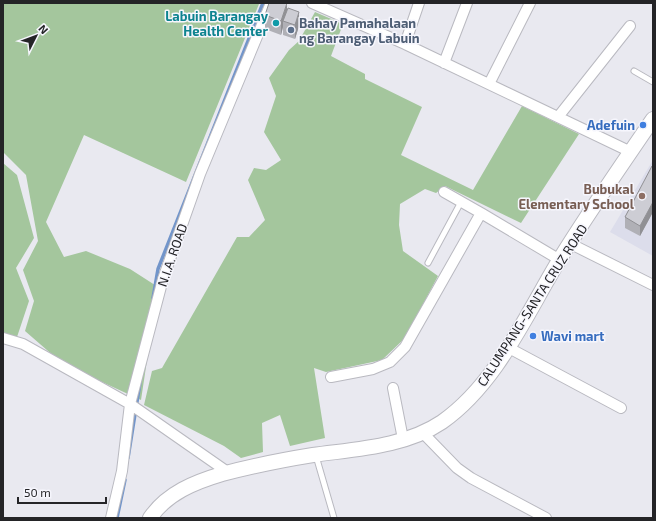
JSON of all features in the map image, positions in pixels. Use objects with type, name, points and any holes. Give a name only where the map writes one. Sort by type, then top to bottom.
[{"type":"main road","name":"CALUMPANG-SANTA CRUZ ROAD","points":[[150,518],[174,494],[204,480],[229,472],[283,460],[376,446],[403,439],[440,423],[458,410],[474,394],[507,347],[560,260],[653,119]]},
{"type":"street","name":"N.I.A. ROAD","points":[[111,518],[122,471],[130,404],[163,279],[200,174],[271,3]]},
{"type":"street","points":[[312,3],[405,44],[631,152]]},
{"type":"street","points":[[405,44],[419,3]]},
{"type":"street","points":[[444,63],[467,3]]},
{"type":"street","points":[[488,84],[530,3]]},
{"type":"street","points":[[558,117],[630,26]]},
{"type":"street","points":[[444,192],[560,260]]},
{"type":"street","points":[[332,377],[373,369],[390,362],[405,347],[481,213]]},
{"type":"street","points":[[571,244],[653,286]]},
{"type":"street","points":[[3,338],[22,344],[130,404],[229,472]]},
{"type":"street","points":[[507,347],[621,408]]},
{"type":"street","points":[[393,388],[403,439]]},
{"type":"street","points":[[422,432],[457,468],[471,478],[546,518]]},
{"type":"lane","points":[[634,71],[653,82]]},
{"type":"lane","points":[[428,263],[461,202]]},
{"type":"lane","points":[[315,455],[334,518]]},
{"type":"shaded area","name":"Bubukal Elementary School","points":[[653,160],[653,256],[610,232]]},
{"type":"green space","points":[[3,3],[259,4],[186,182],[84,135],[46,222],[64,257],[86,251],[130,269],[158,287],[141,400],[63,364],[25,331],[34,301],[23,270],[38,241],[26,175],[3,152]]},
{"type":"green space","points":[[315,12],[343,24],[331,56],[365,74],[365,79],[422,107],[401,155],[473,190],[522,106],[579,134],[521,223],[445,186],[436,193],[425,189],[400,204],[399,225],[403,251],[438,276],[405,338],[382,360],[326,372],[314,368],[325,438],[290,446],[280,415],[262,423],[263,452],[241,458],[224,446],[144,405],[152,371],[162,368],[237,237],[249,237],[265,220],[248,180],[254,168],[266,170],[281,160],[264,132],[276,96],[269,78],[289,50],[299,41]]},
{"type":"green space","points":[[3,163],[17,175],[34,238],[16,268],[29,301],[16,340],[3,336]]},
{"type":"building","points":[[269,3],[287,3],[281,21],[265,15]]},
{"type":"building","points":[[288,8],[299,12],[295,25],[283,21]]},
{"type":"building","points":[[652,166],[653,202],[640,226],[625,217]]},
{"type":"waterway","points":[[153,298],[158,269],[263,3]]},
{"type":"waterway","points":[[128,458],[140,383]]},
{"type":"waterway","points":[[117,518],[125,480]]},
{"type":"place","name":"Labuin Barangay Health Center","points":[[276,23]]},
{"type":"place","name":"Bahay Pamahalaan ng Barangay Labuin","points":[[291,30]]},
{"type":"place","name":"Adefuin","points":[[643,125]]},
{"type":"place","name":"Bubukal Elementary School","points":[[642,196]]},
{"type":"place","name":"Wavi mart","points":[[533,336]]}]
